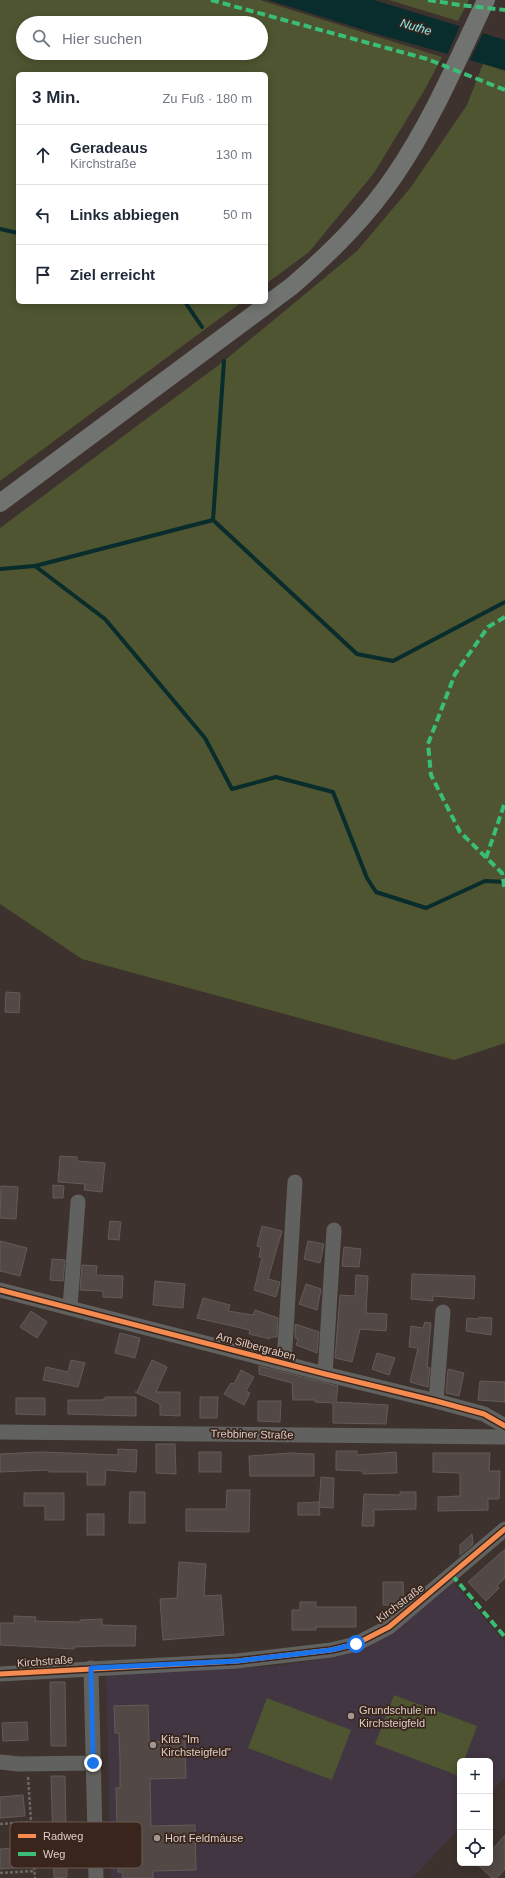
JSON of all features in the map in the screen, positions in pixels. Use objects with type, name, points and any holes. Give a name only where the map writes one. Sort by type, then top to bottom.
[{"type":"main road","points":[[268,304],[292,286],[330,253],[359,222],[395,175],[416,141],[440,95],[486,0]]},
{"type":"main road","points":[[0,503],[268,304]]},
{"type":"street","points":[[284,1363],[295,1182]]},
{"type":"street","points":[[70,1307],[78,1202]]},
{"type":"street","points":[[325,1374],[334,1230]]},
{"type":"street","name":"Am Silbergraben","points":[[0,1290],[325,1374],[436,1401],[484,1414],[505,1426]]},
{"type":"street","points":[[436,1401],[443,1312]]},
{"type":"street","name":"Trebbiner Straße","points":[[0,1432],[505,1436]]},
{"type":"street","name":"Kirchstraße","points":[[0,1674],[237,1661],[331,1650],[356,1644],[389,1627],[505,1529]]},
{"type":"street","points":[[91,1668],[94,1822]]},
{"type":"street","points":[[0,1762],[19,1764],[93,1763]]},
{"type":"street","points":[[96,1868],[96,1878]]},
{"type":"path","points":[[28,1776],[31,1822]]},
{"type":"path","points":[[0,1824],[10,1823]]},
{"type":"path","points":[[34,1868],[35,1878]]},
{"type":"path","points":[[0,1873],[34,1871]]},
{"type":"shaded area","name":"Grundschule im Kirchsteigfeld","points":[[454,1583],[505,1642],[505,1777],[493,1791],[493,1758],[457,1758],[457,1830],[413,1878],[111,1878],[111,1868],[142,1868],[142,1822],[110,1822],[106,1675],[275,1666],[327,1658],[361,1648],[390,1634]]},
{"type":"green space","points":[[0,0],[260,0],[442,57],[424,91],[374,173],[309,252],[268,283],[268,72],[16,72],[16,304],[239,304],[0,481]]},
{"type":"green space","points":[[389,0],[469,0],[458,21]]},
{"type":"green space","points":[[483,64],[505,71],[505,1043],[454,1060],[82,959],[0,904],[0,528],[224,361],[357,251],[411,187],[467,105]]},
{"type":"green space","points":[[394,1695],[477,1726],[465,1758],[457,1758],[457,1775],[375,1744]]},
{"type":"green space","points":[[267,1698],[351,1730],[332,1780],[248,1748]]},
{"type":"water","name":"Nuthe","points":[[268,0],[374,0],[505,40],[505,70],[380,35]]},
{"type":"pier","points":[[461,24],[484,31],[469,62],[447,55]]},
{"type":"building","points":[[6,992],[20,993],[19,1013],[5,1012]]},
{"type":"building","points":[[60,1156],[77,1157],[77,1161],[105,1163],[102,1192],[84,1190],[85,1184],[58,1182]]},
{"type":"building","points":[[53,1185],[64,1186],[63,1198],[53,1198]]},
{"type":"building","points":[[1,1186],[18,1187],[16,1219],[0,1218]]},
{"type":"building","points":[[110,1221],[121,1222],[119,1240],[108,1239]]},
{"type":"building","points":[[262,1226],[282,1231],[268,1279],[280,1282],[276,1297],[254,1290],[262,1258],[259,1257],[261,1247],[257,1246]]},
{"type":"building","points":[[0,1241],[27,1248],[20,1276],[0,1271]]},
{"type":"building","points":[[308,1241],[324,1244],[320,1263],[304,1259]]},
{"type":"building","points":[[344,1247],[361,1249],[359,1267],[342,1266]]},
{"type":"building","points":[[52,1259],[65,1260],[63,1281],[50,1280]]},
{"type":"building","points":[[82,1265],[97,1266],[96,1275],[123,1276],[122,1298],[103,1297],[103,1291],[80,1290]]},
{"type":"building","points":[[412,1274],[475,1276],[474,1299],[433,1296],[433,1301],[411,1299]]},
{"type":"building","points":[[356,1275],[368,1276],[366,1313],[387,1314],[386,1331],[360,1329],[352,1362],[335,1358],[340,1295],[355,1296]]},
{"type":"building","points":[[155,1281],[185,1284],[183,1308],[153,1305]]},
{"type":"building","points":[[306,1284],[321,1289],[317,1310],[299,1304]]},
{"type":"building","points":[[203,1298],[230,1305],[228,1311],[253,1315],[255,1310],[278,1318],[277,1337],[270,1337],[270,1339],[249,1334],[250,1330],[197,1318]]},
{"type":"building","points":[[31,1311],[47,1322],[37,1338],[20,1327]]},
{"type":"building","points":[[479,1317],[492,1318],[491,1335],[466,1331],[467,1318],[478,1319]]},
{"type":"building","points":[[425,1322],[431,1323],[427,1367],[430,1368],[428,1387],[410,1382],[418,1348],[409,1347],[411,1326],[423,1328]]},
{"type":"building","points":[[295,1324],[319,1332],[317,1353],[296,1345],[298,1339],[295,1338]]},
{"type":"building","points":[[120,1333],[140,1338],[135,1358],[115,1353]]},
{"type":"building","points":[[377,1353],[395,1358],[389,1375],[372,1369]]},
{"type":"building","points":[[71,1360],[85,1363],[78,1387],[43,1380],[46,1367],[68,1372]]},
{"type":"building","points":[[152,1360],[167,1367],[156,1392],[180,1392],[180,1416],[160,1415],[160,1404],[135,1392],[137,1392]]},
{"type":"building","points":[[259,1366],[338,1386],[336,1402],[388,1405],[386,1424],[333,1423],[333,1403],[315,1402],[315,1400],[293,1400],[292,1383],[259,1374]]},
{"type":"building","points":[[448,1369],[464,1373],[459,1396],[446,1393]]},
{"type":"building","points":[[241,1370],[254,1377],[246,1391],[250,1393],[244,1405],[224,1394],[231,1383],[234,1384]]},
{"type":"building","points":[[480,1381],[505,1382],[505,1402],[478,1400]]},
{"type":"building","points":[[105,1397],[136,1397],[136,1416],[68,1414],[68,1400],[102,1400],[105,1399]]},
{"type":"building","points":[[200,1397],[218,1397],[217,1418],[200,1418]]},
{"type":"building","points":[[16,1398],[45,1398],[45,1415],[16,1414]]},
{"type":"building","points":[[258,1401],[281,1401],[280,1422],[258,1421]]},
{"type":"building","points":[[156,1444],[175,1444],[176,1474],[156,1473]]},
{"type":"building","points":[[118,1449],[137,1450],[136,1472],[106,1470],[105,1485],[87,1485],[87,1472],[49,1472],[49,1470],[0,1472],[0,1454],[42,1452],[118,1455]]},
{"type":"building","points":[[336,1451],[357,1451],[357,1455],[396,1452],[397,1473],[363,1474],[363,1471],[336,1470]]},
{"type":"building","points":[[199,1452],[221,1452],[221,1472],[199,1472]]},
{"type":"building","points":[[291,1453],[314,1454],[314,1476],[250,1476],[249,1456]]},
{"type":"building","points":[[433,1453],[490,1453],[489,1471],[500,1471],[499,1499],[488,1499],[488,1510],[438,1511],[438,1497],[460,1496],[460,1473],[433,1472]]},
{"type":"building","points":[[321,1477],[334,1478],[333,1508],[319,1507],[320,1515],[298,1515],[298,1503],[319,1502],[319,1505]]},
{"type":"building","points":[[227,1490],[250,1490],[249,1532],[186,1531],[186,1509],[226,1509]]},
{"type":"building","points":[[130,1492],[145,1492],[145,1523],[129,1523]]},
{"type":"building","points":[[400,1492],[416,1492],[416,1509],[374,1510],[374,1526],[362,1526],[364,1494],[400,1495]]},
{"type":"building","points":[[24,1493],[64,1493],[64,1520],[45,1520],[45,1506],[24,1506]]},
{"type":"building","points":[[87,1514],[104,1514],[104,1535],[87,1535]]},
{"type":"building","points":[[472,1534],[473,1544],[460,1555],[460,1545]]},
{"type":"building","points":[[505,1549],[505,1578],[497,1586],[499,1588],[486,1601],[468,1582]]},
{"type":"building","points":[[179,1562],[206,1564],[204,1596],[221,1595],[224,1635],[163,1640],[160,1599],[177,1598]]},
{"type":"building","points":[[383,1582],[403,1582],[404,1603],[401,1605],[383,1605]]},
{"type":"building","points":[[300,1602],[316,1602],[316,1607],[356,1607],[356,1627],[316,1627],[316,1630],[292,1630],[292,1610],[300,1610]]},
{"type":"building","points":[[14,1616],[36,1617],[35,1621],[80,1622],[80,1620],[102,1619],[102,1625],[136,1626],[135,1646],[74,1647],[74,1649],[0,1645],[0,1623],[14,1623]]},
{"type":"building","points":[[50,1682],[65,1682],[66,1746],[51,1746]]},
{"type":"building","name":"Kita \"Im Kirchsteigfeld\"","points":[[148,1705],[149,1742],[185,1741],[186,1778],[150,1779],[151,1826],[195,1825],[196,1870],[153,1871],[153,1878],[123,1878],[122,1872],[118,1872],[118,1868],[142,1868],[142,1822],[117,1822],[116,1788],[120,1788],[120,1761],[119,1733],[115,1733],[114,1706]]},
{"type":"building","points":[[27,1722],[28,1740],[3,1741],[2,1723]]},
{"type":"building","points":[[51,1776],[65,1776],[66,1822],[52,1822]]},
{"type":"building","points":[[23,1795],[25,1816],[0,1818],[0,1797]]},
{"type":"building","points":[[505,1835],[505,1869],[497,1878],[492,1878],[479,1866],[493,1866],[493,1849]]},
{"type":"building","points":[[10,1848],[10,1868],[14,1868],[0,1869],[0,1849]]},
{"type":"building","points":[[54,1868],[67,1868],[67,1877],[54,1878]]},
{"type":"waterway","points":[[0,229],[16,233]]},
{"type":"waterway","points":[[186,304],[202,327]]},
{"type":"waterway","points":[[213,520],[224,361]]},
{"type":"waterway","points":[[35,566],[213,520],[357,654],[393,661],[505,602]]},
{"type":"waterway","points":[[0,569],[35,566],[105,619],[205,738],[232,789],[276,777],[333,792],[367,878],[376,892],[426,908],[485,881],[505,882]]},
{"type":"marked path","points":[[211,0],[427,59],[505,90]]},
{"type":"marked path","points":[[428,0],[505,10]]},
{"type":"marked path","points":[[505,617],[488,627],[455,674],[428,744],[431,775],[460,832],[502,873],[505,891]]},
{"type":"marked path","points":[[486,858],[505,802]]},
{"type":"marked path","points":[[452,1575],[505,1637]]},
{"type":"cycle path","points":[[0,1290],[325,1374],[436,1401],[484,1414],[505,1426]]},
{"type":"cycle path","points":[[0,1674],[237,1661],[331,1650],[356,1644],[389,1627],[505,1529]]},
{"type":"place","name":"Grundschule im Kirchsteigfeld","points":[[351,1716]]},
{"type":"place","name":"Kita \"Im Kirchsteigfeld\"","points":[[153,1745]]},
{"type":"place","name":"Hort Feldmäuse","points":[[157,1838]]},
{"type":"route","points":[[93,1763],[91,1668],[237,1661],[331,1650],[356,1644]]}]
